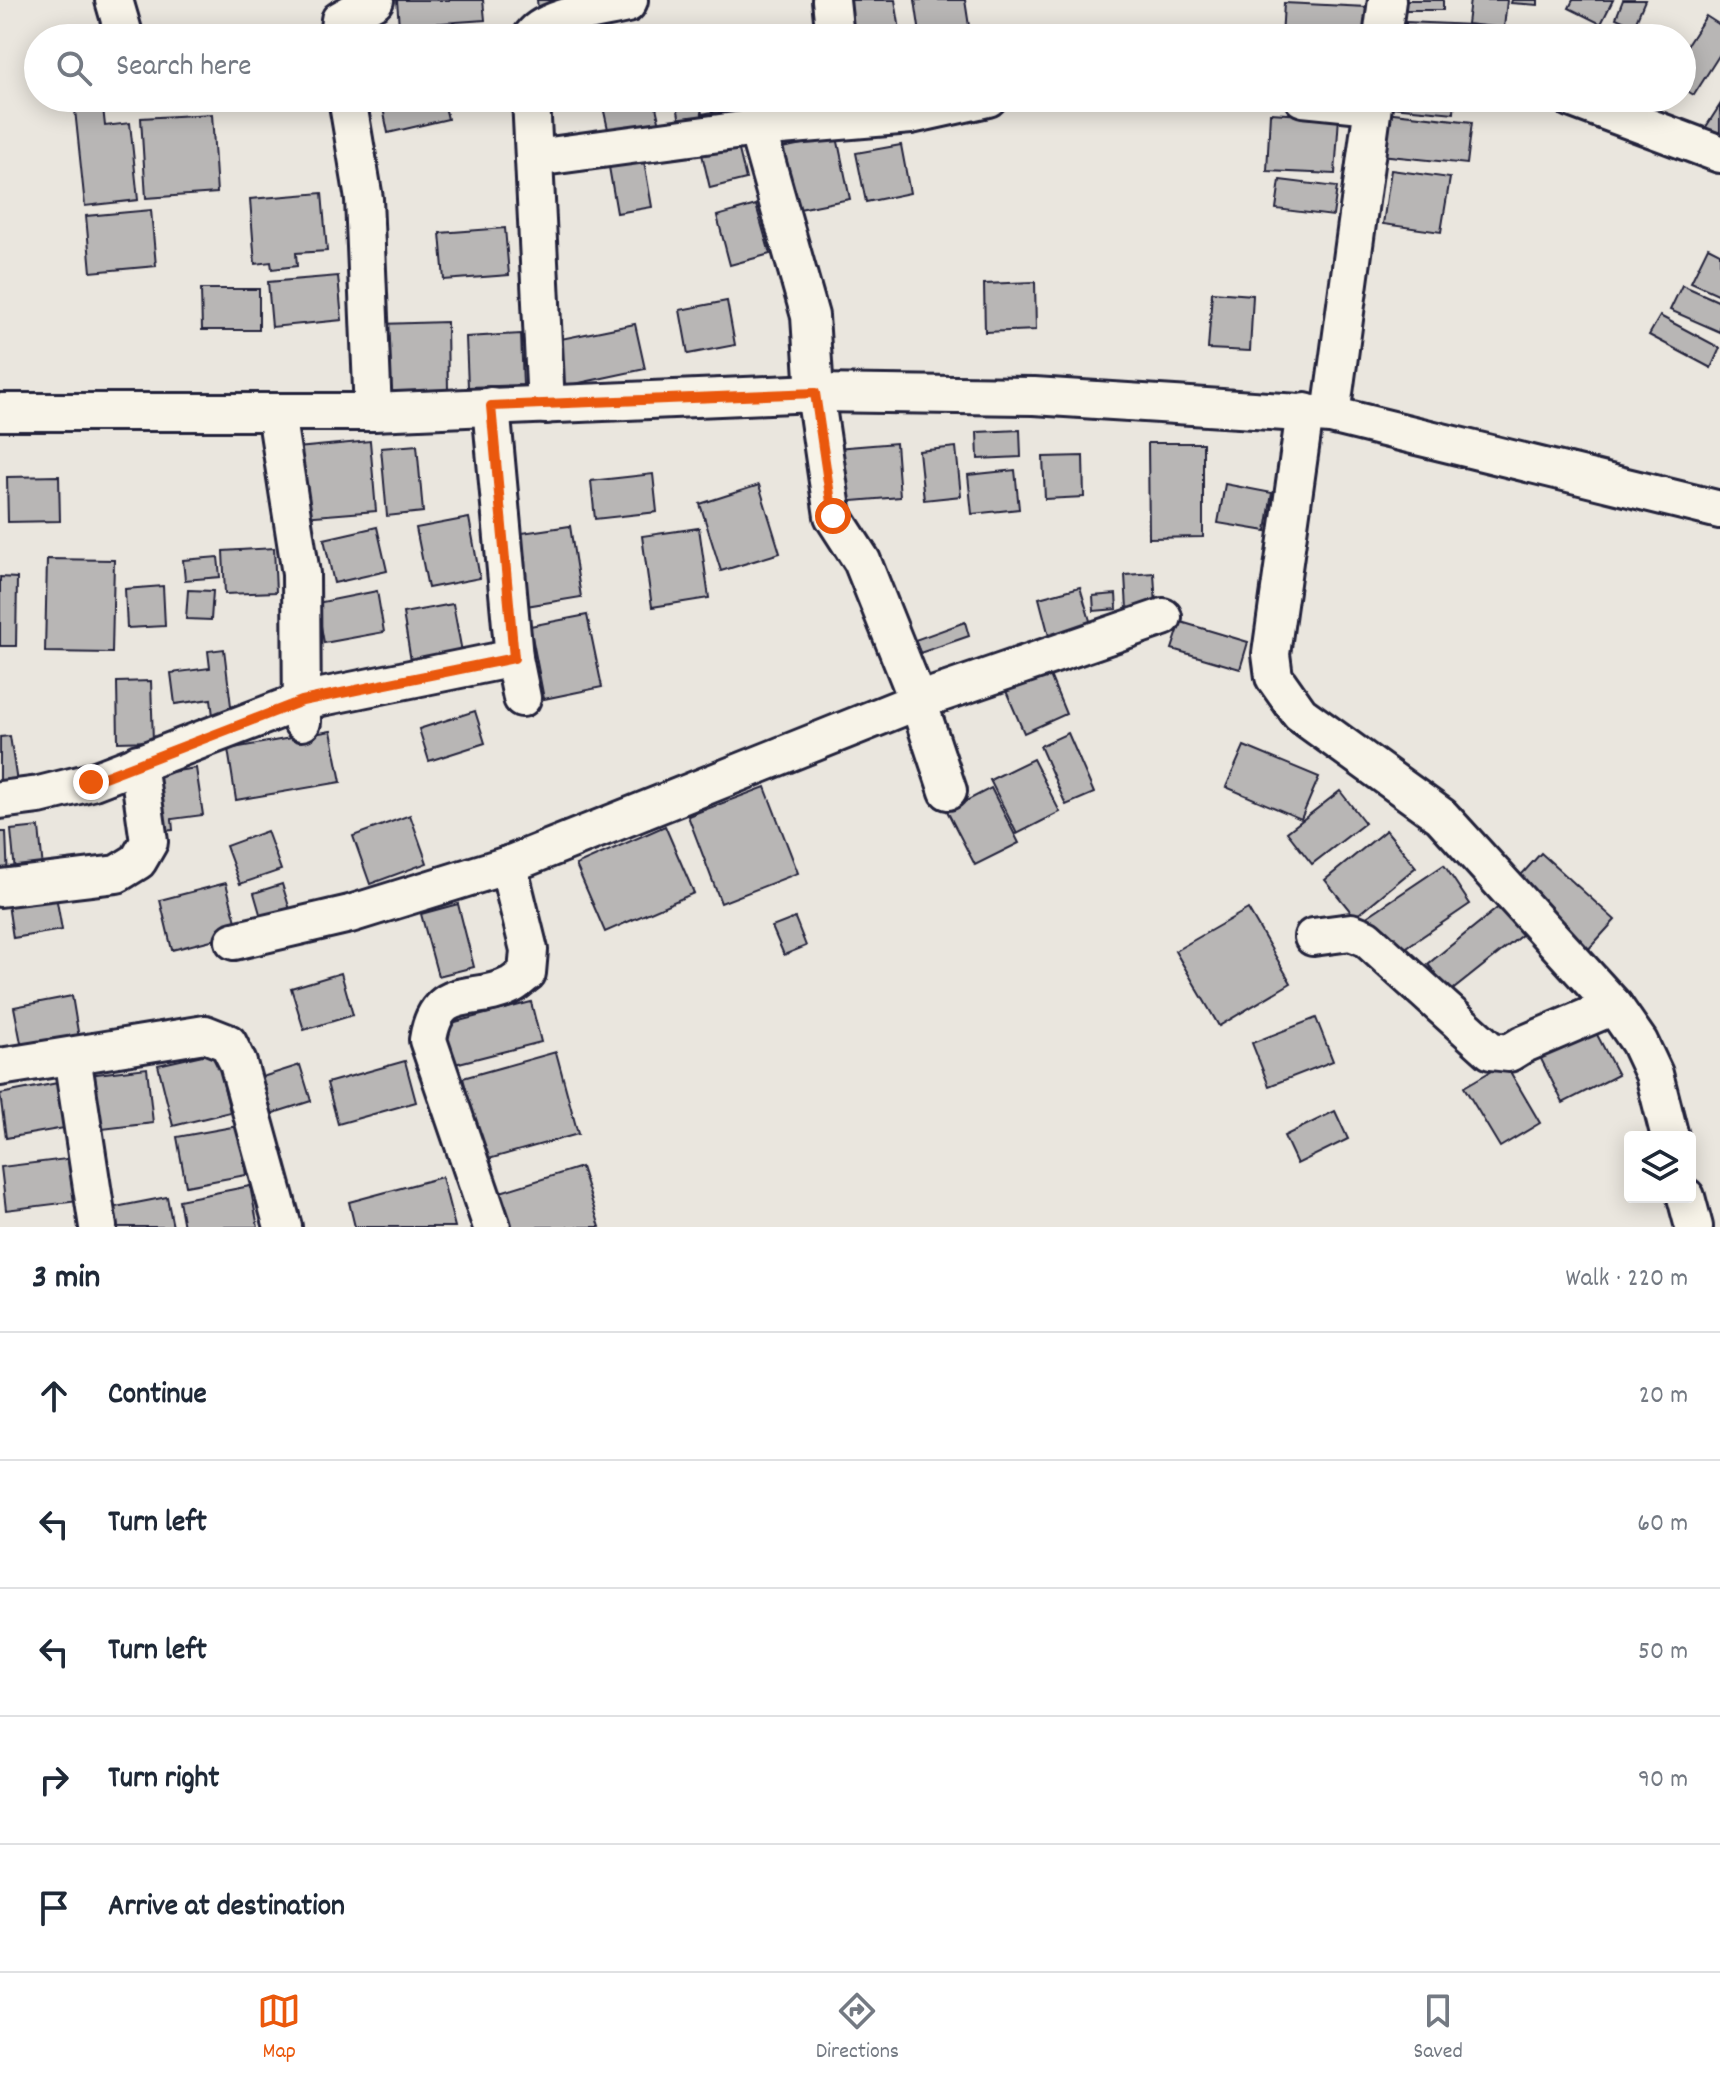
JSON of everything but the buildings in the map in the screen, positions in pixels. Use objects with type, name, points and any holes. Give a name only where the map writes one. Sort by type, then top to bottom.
[{"type":"street","points":[[114,0],[121,24]]},
{"type":"street","points":[[340,24],[340,20],[375,0]]},
{"type":"street","points":[[545,24],[627,4],[629,0]]},
{"type":"street","points":[[831,0],[834,24]]},
{"type":"street","points":[[1384,24],[1387,0]]},
{"type":"street","points":[[349,112],[364,199],[373,412]]},
{"type":"street","points":[[532,112],[546,405]]},
{"type":"street","points":[[535,158],[757,128],[829,112]]},
{"type":"street","points":[[877,112],[911,115],[925,112]]},
{"type":"street","points":[[1371,112],[1318,414],[1271,654],[1274,677],[1300,714],[1441,816],[1614,1006],[1639,1042],[1654,1074],[1668,1131]]},
{"type":"street","points":[[1608,112],[1720,154]]},
{"type":"street","points":[[757,128],[810,316],[815,393],[833,516],[862,561],[918,701],[948,791]]},
{"type":"street","points":[[0,412],[373,412],[815,393],[1034,396],[1318,414],[1720,510]]},
{"type":"street","points":[[491,406],[514,658],[522,698]]},
{"type":"street","points":[[276,413],[301,574],[302,712]]},
{"type":"street","points":[[234,941],[350,914],[508,865],[918,701],[1163,617]]},
{"type":"street","points":[[0,800],[39,795],[91,782],[138,763],[302,712],[514,658]]},
{"type":"street","points":[[0,888],[117,874],[138,861],[149,842],[138,763]]},
{"type":"street","points":[[492,1227],[428,1040],[431,1018],[449,1000],[510,986],[527,973],[529,950],[508,865]]},
{"type":"street","points":[[1313,937],[1351,932],[1366,938],[1491,1051],[1509,1053],[1614,1006]]},
{"type":"street","points":[[0,1067],[205,1034],[228,1043],[238,1063],[283,1227]]},
{"type":"street","points":[[72,1056],[98,1227]]},
{"type":"street","points":[[1688,1203],[1694,1227]]},
{"type":"route","points":[[91,782],[302,701],[514,658],[491,406],[815,393],[833,516]]}]
